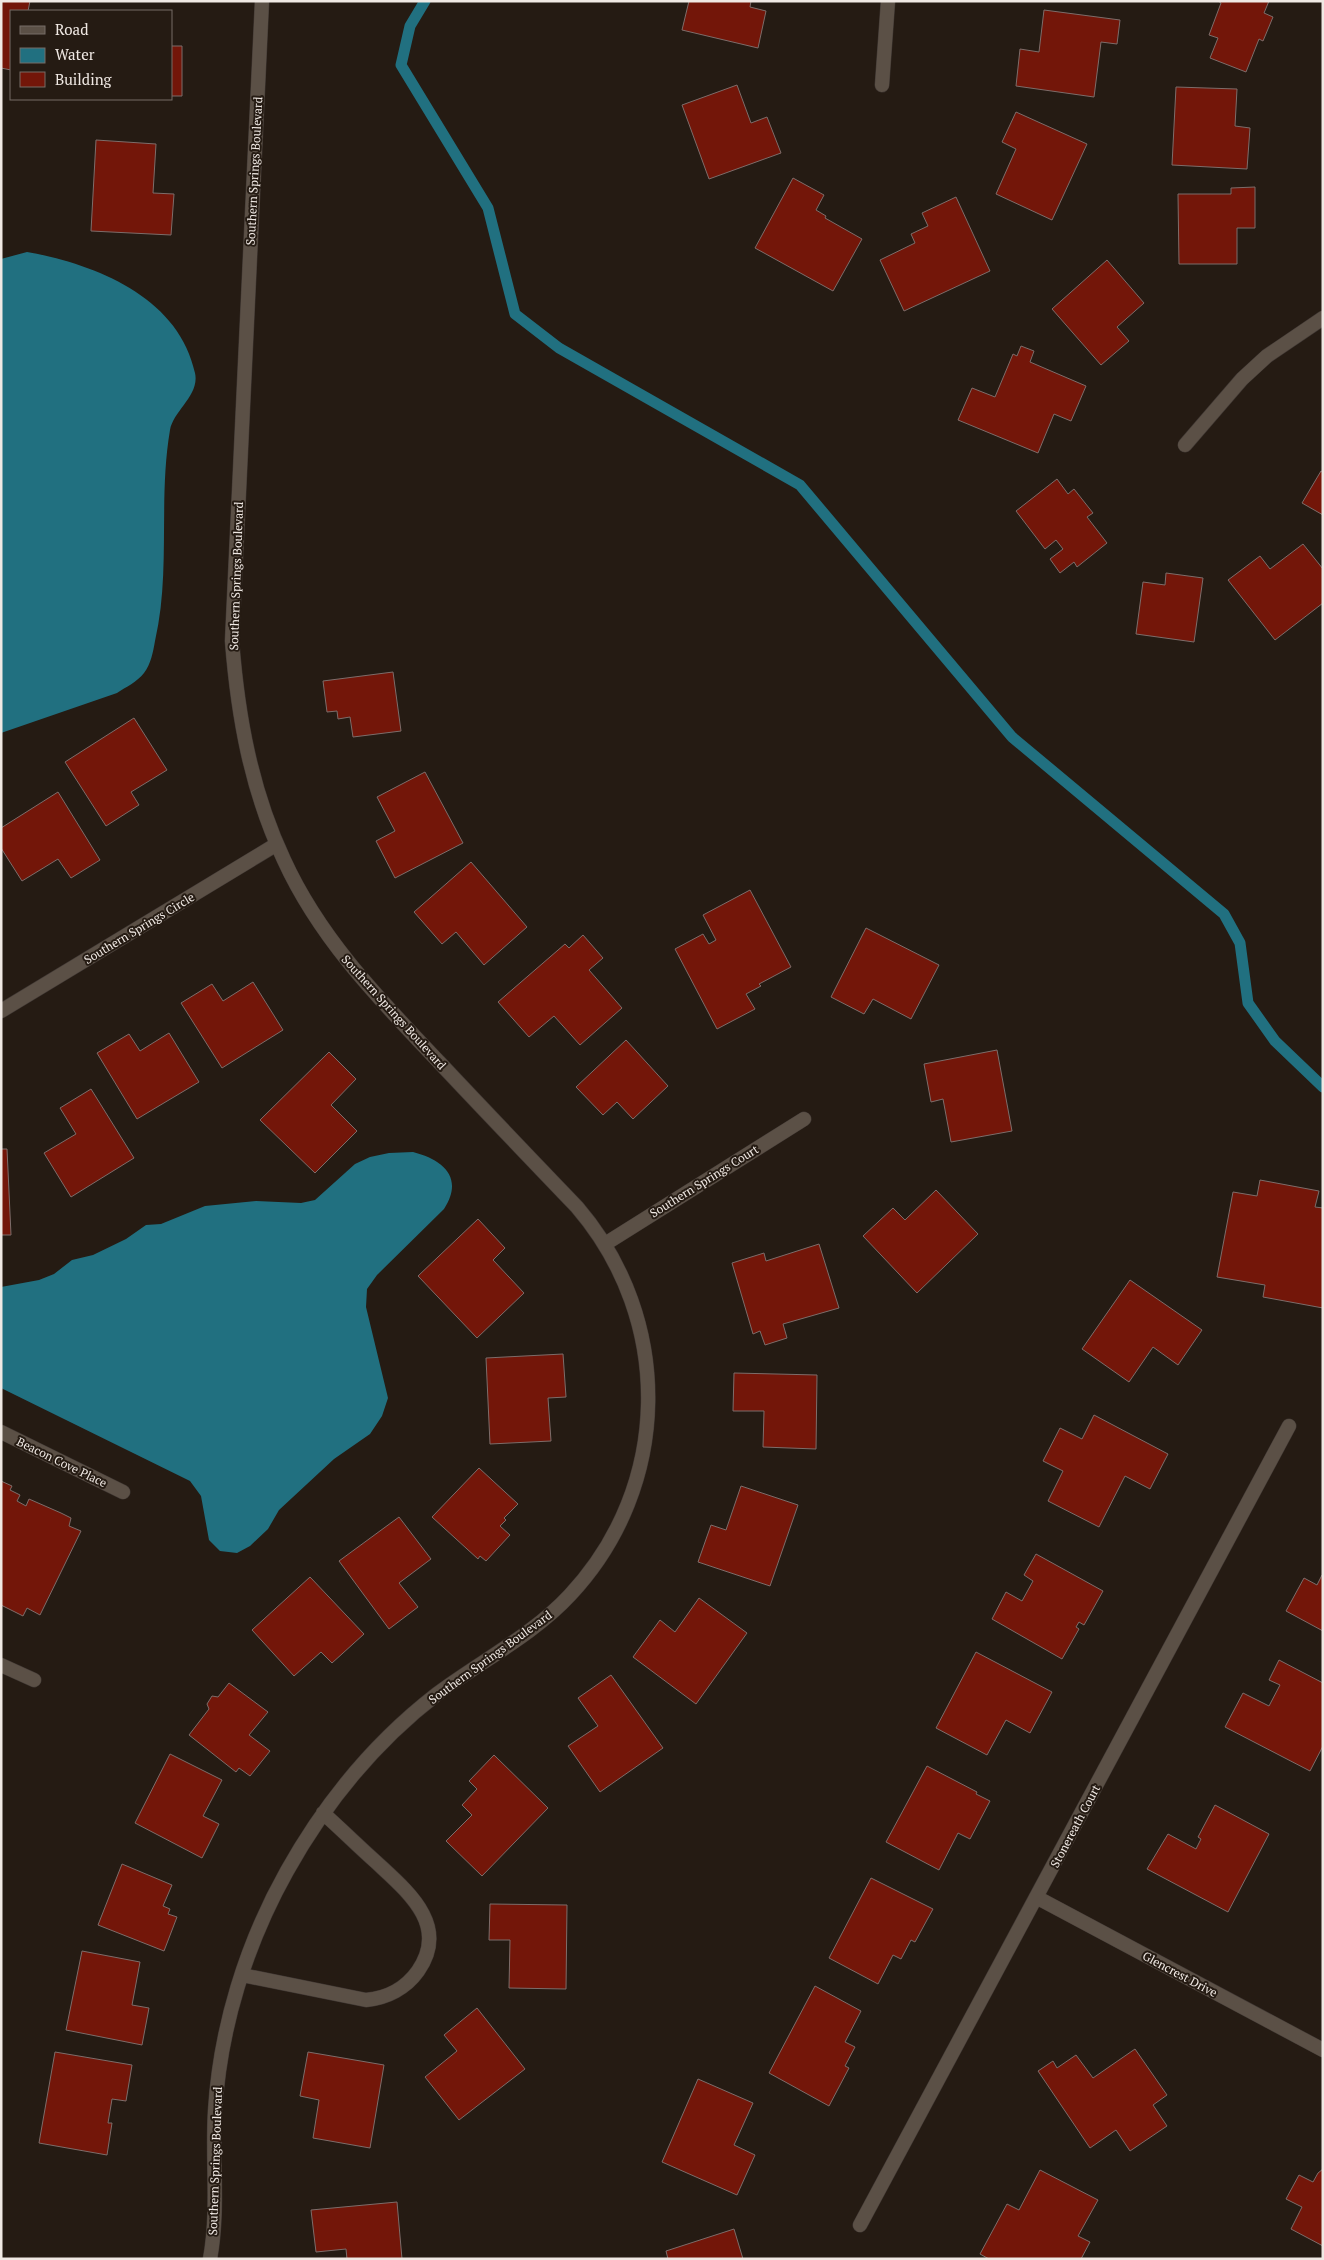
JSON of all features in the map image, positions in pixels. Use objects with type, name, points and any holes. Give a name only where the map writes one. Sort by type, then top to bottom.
[{"type":"street","name":"Southern Springs Boulevard","points":[[210,2259],[214,2230],[217,2093],[227,2032],[242,1975],[268,1906],[294,1858],[323,1813],[376,1750],[426,1703],[548,1616],[561,1605],[585,1578],[621,1521],[642,1458],[649,1388],[639,1321],[621,1274],[605,1244],[577,1207],[377,997],[334,946],[299,889],[277,844],[256,787],[235,684],[232,641],[262,1]]},
{"type":"street","points":[[882,85],[888,1]]},
{"type":"street","points":[[1185,445],[1242,379],[1267,356],[1323,318]]},
{"type":"street","name":"Southern Springs Circle","points":[[1,1011],[277,844]]},
{"type":"street","name":"Southern Springs Court","points":[[605,1244],[804,1119]]},
{"type":"street","name":"Stonereath Court","points":[[860,2225],[1289,1426]]},
{"type":"street","name":"Beacon Cove Place","points":[[1,1432],[123,1492]]},
{"type":"street","points":[[1,1665],[34,1680]]},
{"type":"street","points":[[242,1975],[366,2000],[376,1999],[395,1991],[411,1981],[420,1968],[427,1950],[428,1932],[427,1922],[413,1896],[323,1813]]},
{"type":"street","name":"Glencrest Drive","points":[[1036,1898],[1323,2050]]},
{"type":"water","points":[[27,252],[80,265],[130,288],[153,304],[172,324],[186,346],[195,373],[195,381],[194,389],[176,416],[170,430],[165,483],[164,562],[160,615],[150,662],[144,673],[117,693],[1,733],[1,259]]},
{"type":"water","points":[[413,1152],[424,1155],[442,1165],[448,1172],[452,1188],[450,1198],[444,1209],[377,1275],[367,1289],[366,1307],[388,1398],[382,1416],[370,1434],[334,1459],[279,1510],[268,1529],[250,1546],[237,1553],[220,1551],[209,1540],[201,1496],[190,1481],[1,1388],[1,1287],[39,1280],[54,1274],[72,1260],[93,1255],[126,1239],[146,1225],[161,1224],[205,1206],[256,1201],[301,1203],[315,1200],[355,1164],[370,1157],[389,1153]]},
{"type":"building","points":[[1,1],[30,1],[28,10],[10,10],[10,70],[1,68]]},
{"type":"building","points":[[689,1],[751,1],[750,7],[766,11],[758,48],[682,30]]},
{"type":"building","points":[[1218,1],[1269,1],[1264,13],[1273,17],[1263,41],[1259,39],[1246,72],[1210,58],[1218,38],[1209,35],[1221,3]]},
{"type":"building","points":[[1044,10],[1120,20],[1117,44],[1101,42],[1094,97],[1016,86],[1020,49],[1039,52]]},
{"type":"building","points":[[172,46],[182,46],[182,96],[172,96]]},
{"type":"building","points":[[737,85],[751,123],[767,117],[781,153],[709,179],[682,105]]},
{"type":"building","points":[[1176,87],[1237,89],[1235,126],[1250,128],[1247,169],[1172,165]]},
{"type":"building","points":[[1016,112],[1087,144],[1052,220],[996,194],[1016,149],[1002,142]]},
{"type":"building","points":[[96,140],[156,144],[153,193],[174,194],[171,235],[91,231]]},
{"type":"building","points":[[793,178],[824,195],[816,210],[826,216],[825,218],[862,239],[833,291],[755,248]]},
{"type":"building","points":[[1255,187],[1255,228],[1237,228],[1237,264],[1179,264],[1178,194],[1231,194],[1231,188]]},
{"type":"building","points":[[956,197],[990,271],[904,311],[880,260],[915,243],[911,234],[928,226],[922,213]]},
{"type":"building","points":[[1107,260],[1144,303],[1117,327],[1129,341],[1101,365],[1052,309]]},
{"type":"building","points":[[1021,346],[1034,351],[1030,362],[1086,386],[1071,421],[1054,414],[1038,453],[958,420],[972,388],[995,397],[1013,354],[1017,356]]},
{"type":"building","points":[[1321,471],[1323,472],[1323,515],[1302,503]]},
{"type":"building","points":[[1057,479],[1068,494],[1074,489],[1093,513],[1087,517],[1107,543],[1077,567],[1074,562],[1060,573],[1050,559],[1063,549],[1056,540],[1045,549],[1016,511]]},
{"type":"building","points":[[1303,544],[1323,569],[1323,603],[1275,640],[1228,580],[1260,556],[1270,569]]},
{"type":"building","points":[[1166,573],[1203,578],[1194,642],[1136,634],[1143,582],[1165,585]]},
{"type":"building","points":[[393,672],[401,731],[353,737],[350,717],[338,719],[337,711],[327,712],[323,681]]},
{"type":"building","points":[[134,718],[167,770],[131,792],[139,805],[106,826],[65,762]]},
{"type":"building","points":[[425,772],[463,843],[395,878],[376,841],[395,831],[377,797]]},
{"type":"building","points":[[58,792],[100,860],[71,878],[58,859],[22,881],[1,848],[1,828]]},
{"type":"building","points":[[471,862],[527,927],[484,965],[456,932],[442,944],[414,912]]},
{"type":"building","points":[[750,890],[791,967],[759,984],[761,986],[746,994],[755,1009],[717,1029],[675,949],[703,934],[709,944],[716,940],[703,915]]},
{"type":"building","points":[[866,928],[939,965],[911,1019],[873,999],[864,1014],[831,997]]},
{"type":"building","points":[[583,935],[603,958],[589,970],[622,1008],[580,1045],[554,1016],[529,1037],[498,1002],[565,944],[569,948]]},
{"type":"building","points":[[253,982],[283,1030],[222,1068],[181,1003],[212,984],[223,1001]]},
{"type":"building","points":[[169,1033],[199,1082],[137,1119],[97,1053],[129,1034],[140,1051]]},
{"type":"building","points":[[626,1040],[668,1086],[633,1119],[617,1102],[603,1115],[576,1087]]},
{"type":"building","points":[[997,1050],[1012,1131],[951,1142],[943,1099],[931,1102],[924,1064]]},
{"type":"building","points":[[329,1052],[356,1079],[331,1105],[357,1131],[315,1173],[260,1120]]},
{"type":"building","points":[[91,1089],[134,1158],[71,1197],[44,1153],[76,1134],[60,1108]]},
{"type":"building","points":[[1,1149],[7,1149],[11,1235],[1,1235]]},
{"type":"building","points":[[1260,1180],[1319,1191],[1315,1207],[1323,1208],[1323,1308],[1263,1297],[1265,1285],[1217,1277],[1233,1192],[1257,1196]]},
{"type":"building","points":[[936,1190],[978,1234],[917,1293],[863,1236],[893,1208],[905,1220]]},
{"type":"building","points":[[478,1219],[505,1248],[493,1260],[524,1293],[477,1338],[418,1276]]},
{"type":"building","points":[[819,1244],[839,1308],[783,1324],[787,1338],[765,1345],[760,1331],[753,1334],[732,1263],[764,1253],[766,1261]]},
{"type":"building","points":[[1130,1280],[1202,1330],[1178,1365],[1153,1347],[1129,1382],[1082,1349]]},
{"type":"building","points":[[563,1354],[566,1397],[548,1398],[551,1441],[490,1444],[486,1358]]},
{"type":"building","points":[[734,1373],[817,1375],[816,1449],[763,1447],[764,1411],[733,1411]]},
{"type":"building","points":[[1094,1415],[1168,1454],[1150,1489],[1125,1476],[1099,1527],[1048,1501],[1063,1471],[1043,1461],[1060,1428],[1082,1439]]},
{"type":"building","points":[[479,1468],[518,1504],[504,1518],[506,1520],[500,1526],[510,1535],[486,1561],[480,1556],[478,1559],[432,1517]]},
{"type":"building","points":[[1,1481],[12,1486],[10,1490],[20,1495],[17,1501],[26,1506],[29,1499],[61,1513],[71,1518],[69,1526],[81,1531],[40,1615],[27,1608],[23,1616],[1,1605]]},
{"type":"building","points":[[741,1486],[798,1505],[770,1586],[698,1562],[711,1525],[726,1530]]},
{"type":"building","points":[[399,1517],[431,1559],[399,1583],[418,1607],[389,1629],[339,1561]]},
{"type":"building","points":[[1036,1554],[1103,1591],[1084,1625],[1079,1622],[1076,1627],[1079,1629],[1062,1659],[992,1619],[1006,1592],[1022,1601],[1033,1581],[1024,1575]]},
{"type":"building","points":[[1322,1575],[1323,1631],[1286,1611],[1304,1578],[1317,1585]]},
{"type":"building","points":[[310,1577],[364,1634],[332,1663],[321,1652],[294,1676],[252,1630]]},
{"type":"building","points":[[699,1598],[747,1633],[696,1704],[633,1657],[660,1620],[675,1632]]},
{"type":"building","points":[[976,1652],[1052,1692],[1030,1733],[1006,1720],[987,1755],[936,1728]]},
{"type":"building","points":[[1279,1660],[1323,1683],[1323,1746],[1310,1771],[1225,1727],[1243,1693],[1269,1706],[1280,1685],[1269,1680]]},
{"type":"building","points":[[611,1675],[663,1748],[600,1792],[568,1746],[598,1726],[578,1698]]},
{"type":"building","points":[[229,1683],[268,1712],[249,1735],[270,1751],[250,1776],[239,1768],[236,1772],[189,1735],[209,1709],[207,1704],[212,1696],[218,1697]]},
{"type":"building","points":[[170,1754],[222,1780],[203,1816],[219,1824],[202,1858],[135,1823]]},
{"type":"building","points":[[494,1755],[548,1808],[482,1876],[446,1841],[472,1815],[462,1805],[477,1789],[469,1781]]},
{"type":"building","points":[[927,1766],[977,1792],[976,1794],[990,1801],[970,1839],[958,1833],[939,1870],[886,1842]]},
{"type":"building","points":[[1215,1805],[1269,1834],[1228,1912],[1147,1869],[1168,1834],[1196,1849],[1201,1839],[1198,1837]]},
{"type":"building","points":[[122,1864],[172,1885],[163,1906],[170,1909],[168,1914],[177,1917],[164,1951],[98,1925]]},
{"type":"building","points":[[871,1878],[933,1909],[915,1942],[911,1940],[901,1959],[893,1955],[878,1984],[829,1958]]},
{"type":"building","points":[[490,1904],[567,1905],[566,1989],[509,1988],[510,1940],[489,1940]]},
{"type":"building","points":[[82,1951],[140,1962],[132,2005],[149,2008],[142,2045],[66,2030]]},
{"type":"building","points":[[815,1986],[861,2011],[845,2042],[855,2047],[845,2066],[849,2068],[829,2106],[769,2073]]},
{"type":"building","points":[[477,2008],[525,2069],[459,2120],[425,2077],[457,2051],[444,2035]]},
{"type":"building","points":[[1135,2049],[1167,2095],[1153,2105],[1167,2126],[1130,2151],[1116,2130],[1090,2148],[1038,2071],[1053,2061],[1057,2068],[1076,2055],[1093,2078]]},
{"type":"building","points":[[55,2052],[132,2065],[126,2101],[112,2099],[108,2123],[112,2123],[107,2155],[39,2143]]},
{"type":"building","points":[[308,2052],[384,2065],[370,2148],[313,2138],[319,2100],[300,2096]]},
{"type":"building","points":[[698,2079],[753,2103],[734,2145],[755,2155],[737,2195],[662,2162]]},
{"type":"building","points":[[1323,2169],[1323,2246],[1291,2229],[1302,2207],[1286,2199],[1299,2175],[1313,2182],[1318,2173]]},
{"type":"building","points":[[1040,2170],[1098,2200],[1078,2236],[1090,2242],[1081,2259],[989,2259],[980,2254],[1007,2204],[1019,2210]]},
{"type":"building","points":[[397,2202],[402,2259],[347,2259],[346,2249],[316,2252],[311,2210]]},
{"type":"building","points":[[734,2229],[743,2259],[668,2259],[666,2251]]},
{"type":"waterway","points":[[425,1],[410,26],[401,65],[488,208],[515,314],[559,348],[800,485],[1012,737],[1224,914],[1240,943],[1248,1003],[1275,1041],[1323,1087]]}]
